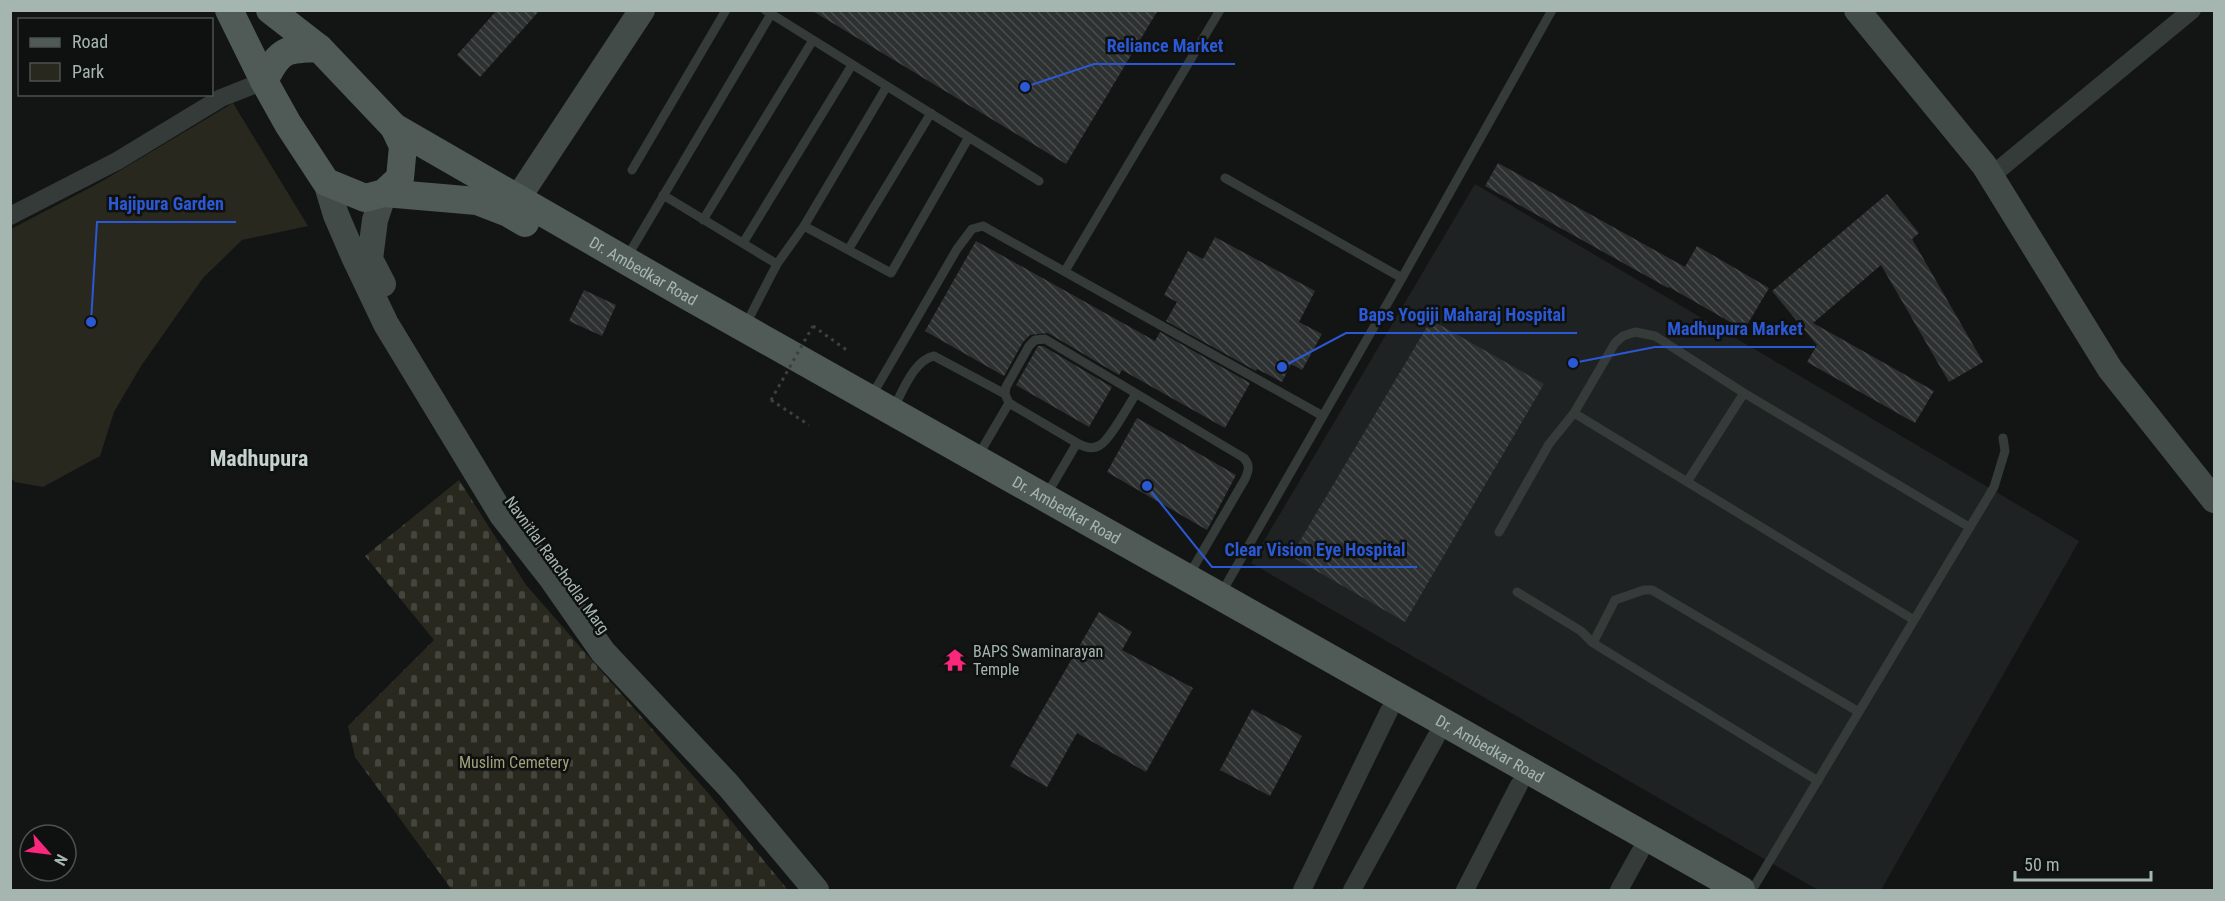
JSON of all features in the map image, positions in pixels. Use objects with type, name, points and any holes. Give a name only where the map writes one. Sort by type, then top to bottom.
[{"type":"main road","points":[[229,10],[288,124],[326,182],[346,237],[386,324],[502,514],[552,579],[603,652],[728,785],[816,891]]},
{"type":"main road","points":[[270,10],[319,48],[394,127],[403,146],[400,178],[384,194]]},
{"type":"main road","points":[[512,206],[642,10]]},
{"type":"main road","points":[[1857,10],[1984,165],[2110,369],[2214,500]]},
{"type":"main road","points":[[264,81],[274,60],[291,49],[319,48]]},
{"type":"main road","name":"Dr. Ambedkar Road","points":[[394,127],[512,206],[1389,711],[1707,891]]},
{"type":"main road","name":"Dr. Ambedkar Road","points":[[326,182],[364,198],[384,194],[512,206],[625,260],[1741,891]]},
{"type":"main road","name":"Navnitlal Ranchodlal Marg","points":[[384,194],[375,220],[370,259],[404,328],[513,506],[614,644],[738,777],[833,891]]},
{"type":"street","points":[[1991,176],[2192,10]]},
{"type":"street","points":[[10,216],[117,161],[221,98],[264,81]]},
{"type":"street","points":[[1302,891],[1389,711]]},
{"type":"street","points":[[1352,891],[1436,737]]},
{"type":"street","points":[[1465,891],[1519,785]]},
{"type":"street","points":[[1618,891],[1640,852]]},
{"type":"lane","points":[[632,170],[726,10]]},
{"type":"lane","points":[[1065,271],[1220,10]]},
{"type":"lane","points":[[1220,595],[1402,278],[1552,10]]},
{"type":"lane","points":[[625,260],[768,12],[1040,181]]},
{"type":"lane","points":[[703,220],[813,40]]},
{"type":"lane","points":[[743,243],[852,65]]},
{"type":"lane","points":[[744,327],[777,264],[804,226],[887,86]]},
{"type":"lane","points":[[848,250],[931,113]]},
{"type":"lane","points":[[804,226],[891,273],[969,137]]},
{"type":"lane","points":[[1226,178],[1402,278]]},
{"type":"lane","points":[[663,195],[777,264]]},
{"type":"lane","points":[[881,404],[951,259],[972,229],[983,226],[1323,417]]},
{"type":"lane","points":[[1499,532],[1549,444],[1574,413],[1615,343],[1623,336],[1635,332],[1654,336],[1744,393],[1969,527]]},
{"type":"lane","points":[[977,458],[1007,398],[1006,387],[1029,346],[1035,340],[1044,339],[1244,458],[1249,464],[1245,479],[1188,577]]},
{"type":"lane","points":[[881,404],[920,364],[928,357],[934,356],[1085,447],[1101,445],[1136,394]]},
{"type":"lane","points":[[1687,482],[1744,393]]},
{"type":"lane","points":[[1574,413],[1914,620]]},
{"type":"lane","points":[[1752,891],[1994,487],[2005,452],[2003,438]]},
{"type":"lane","points":[[1045,496],[1077,443]]},
{"type":"lane","points":[[1593,643],[1615,600],[1644,590],[1652,590],[1859,712]]},
{"type":"lane","points":[[1517,592],[1581,631],[1593,643],[1818,782]]},
{"type":"path","points":[[809,425],[771,400],[813,326],[848,351]]},
{"type":"shaded area","points":[[1475,184],[2079,541],[1881,890],[1818,890],[1251,563]]},
{"type":"green space","points":[[233,103],[308,226],[242,240],[203,278],[141,366],[114,412],[100,456],[43,487],[15,482],[10,477],[11,229],[99,183]]},
{"type":"green space","name":"Muslim Cemetery","points":[[459,480],[526,585],[709,794],[788,890],[452,890],[355,757],[348,726],[434,640],[365,556]]},
{"type":"building","points":[[497,10],[540,10],[480,77],[457,55]]},
{"type":"building","points":[[811,10],[1158,10],[1066,164]]},
{"type":"building","points":[[1498,163],[1685,267],[1697,246],[1769,288],[1744,330],[1485,186]]},
{"type":"building","points":[[1887,194],[1919,233],[1912,239],[1983,362],[1949,382],[1881,265],[1813,323],[1934,391],[1915,423],[1807,362],[1817,345],[1772,291]]},
{"type":"building","points":[[1215,237],[1315,291],[1299,322],[1322,334],[1302,370],[1291,364],[1282,382],[1257,369],[1256,371],[1166,321],[1177,302],[1164,295],[1188,251],[1203,259]]},
{"type":"building","points":[[976,241],[1155,341],[1160,332],[1250,383],[1225,428],[1122,370],[1119,375],[1048,333],[1030,335],[1023,342],[1004,376],[925,331]]},
{"type":"building","points":[[584,290],[616,305],[602,336],[569,321]]},
{"type":"building","points":[[1431,320],[1544,384],[1405,622],[1291,556]]},
{"type":"building","points":[[1038,346],[1043,346],[1112,387],[1089,427],[1016,385]]},
{"type":"building","points":[[1137,418],[1236,475],[1207,530],[1107,472]]},
{"type":"building","points":[[1099,612],[1132,632],[1122,650],[1193,688],[1146,772],[1077,733],[1047,787],[1010,766]]},
{"type":"building","points":[[1252,709],[1302,736],[1270,796],[1220,770]]},
{"type":"place","name":"Reliance Market","points":[[1025,87]]},
{"type":"place","name":"Hajipura Garden","points":[[91,322]]},
{"type":"place","name":"Madhupura Market","points":[[1573,363]]},
{"type":"place","name":"Baps Yogiji Maharaj Hospital","points":[[1282,367]]},
{"type":"place","name":"Clear Vision Eye Hospital","points":[[1147,486]]},
{"type":"place","name":"BAPS Swaminarayan Temple","points":[[955,660]]},
{"type":"district","name":"Madhupura","points":[[259,458]]}]
